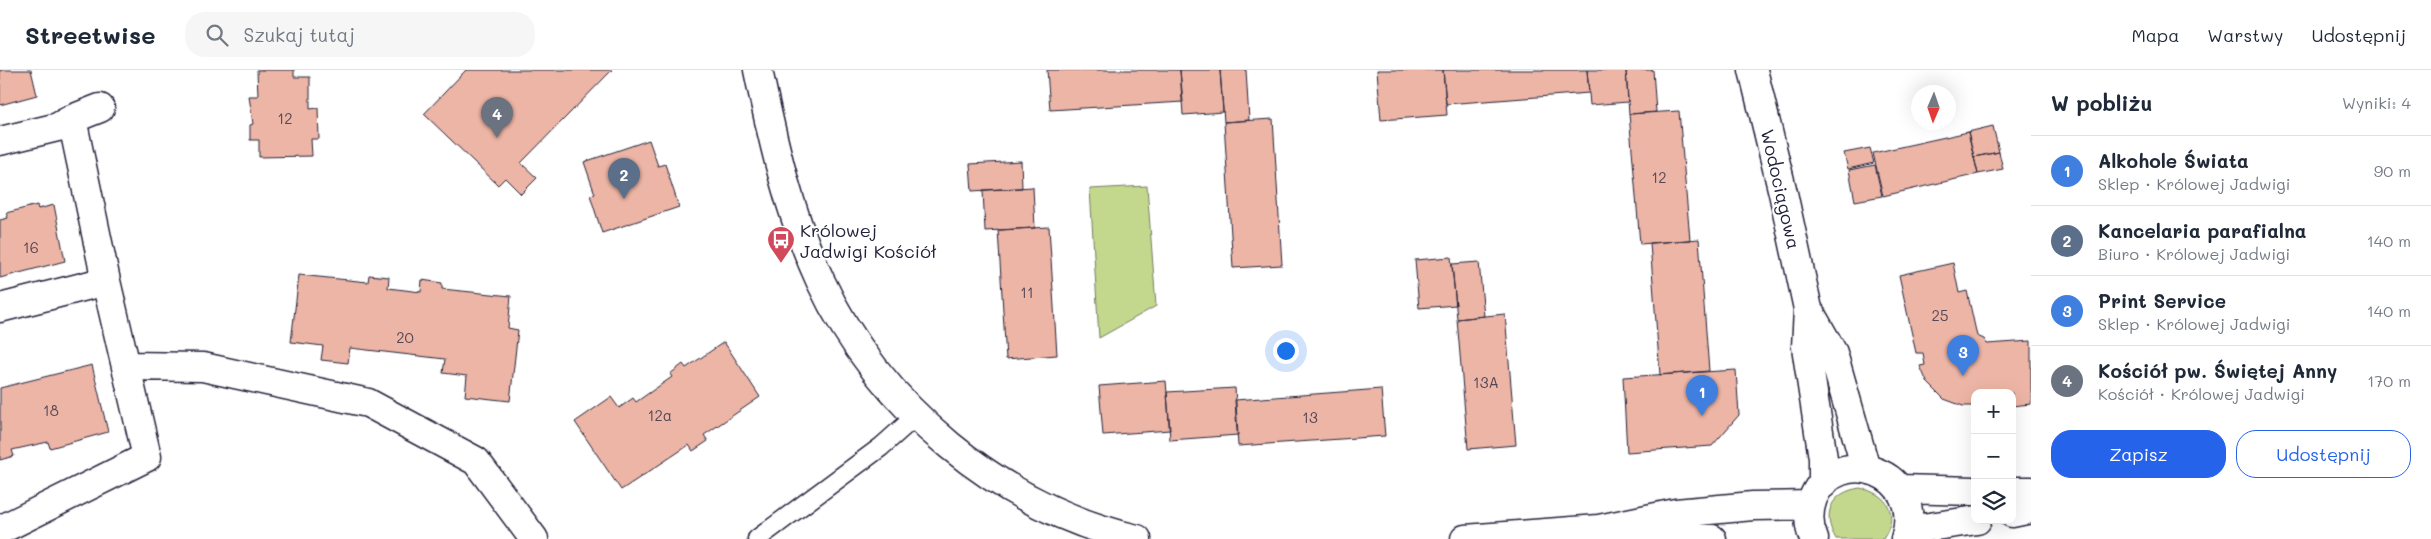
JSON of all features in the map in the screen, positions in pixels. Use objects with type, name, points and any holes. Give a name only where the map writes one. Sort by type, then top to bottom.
[{"type":"street","points":[[758,70],[771,133],[790,205],[821,281],[841,320],[872,364],[930,430],[962,455],[1028,498],[1057,513],[1137,539]]},
{"type":"street","name":"Wodociągowa","points":[[1753,70],[1783,193],[1808,308],[1806,348],[1820,433],[1817,494],[1809,519],[1814,539]]},
{"type":"street","points":[[0,141],[58,127],[72,119],[100,108]]},
{"type":"street","points":[[0,530],[147,457],[106,281],[72,119]]},
{"type":"street","points":[[0,308],[106,281]]},
{"type":"street","name":"Wodociągowa","points":[[1808,308],[1833,353],[1866,469]]},
{"type":"street","points":[[126,366],[203,367],[368,402],[476,461],[534,539]]},
{"type":"street","points":[[1465,539],[1599,529],[1676,513],[1753,506],[1817,494],[1835,474],[1851,469],[1866,469],[1880,472],[1891,479],[1900,489],[1907,502],[1910,516],[1907,534],[1971,521]]},
{"type":"street","points":[[1900,489],[1971,491]]},
{"type":"street","points":[[2016,491],[2031,491]]},
{"type":"street","points":[[2016,512],[2031,509]]},
{"type":"street","points":[[1599,529],[1676,538],[1712,539]]},
{"type":"lane","points":[[757,539],[880,447],[917,415]]},
{"type":"green space","points":[[1147,186],[1156,306],[1099,338],[1090,189]]},
{"type":"green space","points":[[1860,488],[1878,495],[1888,506],[1891,513],[1891,521],[1888,530],[1883,539],[1836,539],[1829,521],[1831,506],[1842,494]]},
{"type":"building","points":[[0,70],[31,70],[37,95],[0,105]]},
{"type":"building","points":[[257,70],[294,70],[294,77],[310,77],[310,109],[318,108],[319,139],[311,139],[312,156],[259,157],[259,140],[250,140],[250,125],[253,124],[249,96],[258,96]]},
{"type":"building","points":[[466,70],[612,70],[521,163],[537,178],[521,194],[505,178],[498,185],[424,114]]},
{"type":"building","points":[[1047,70],[1180,70],[1183,102],[1050,110]]},
{"type":"building","points":[[1180,70],[1220,70],[1223,112],[1183,115]]},
{"type":"building","points":[[1220,70],[1246,70],[1249,120],[1224,122]]},
{"type":"building","points":[[1377,70],[1443,70],[1447,115],[1381,120]]},
{"type":"building","points":[[1443,70],[1587,70],[1589,93],[1446,104]]},
{"type":"building","points":[[1587,70],[1626,70],[1628,102],[1590,105]]},
{"type":"building","points":[[1626,70],[1653,70],[1656,112],[1629,114]]},
{"type":"building","points":[[1679,111],[1690,240],[1640,244],[1629,114]]},
{"type":"building","points":[[1273,119],[1282,265],[1233,268],[1224,122]]},
{"type":"building","points":[[1993,126],[1999,152],[1974,157],[1968,132]]},
{"type":"building","points":[[1968,132],[1978,174],[1883,196],[1873,153]]},
{"type":"building","points":[[649,140],[658,166],[665,164],[679,207],[602,233],[590,195],[595,194],[584,162]]},
{"type":"building","points":[[1870,148],[1874,163],[1848,169],[1844,153]]},
{"type":"building","points":[[1999,152],[2003,169],[1978,174],[1974,157]]},
{"type":"building","points":[[1021,161],[1022,188],[972,191],[970,164]]},
{"type":"building","points":[[1875,165],[1882,196],[1855,201],[1849,170]]},
{"type":"building","points":[[1033,187],[1035,228],[985,231],[983,190]]},
{"type":"building","points":[[37,205],[38,209],[54,205],[65,261],[0,278],[0,220],[8,218],[6,213]]},
{"type":"building","points":[[1049,227],[1057,355],[1006,359],[998,230]]},
{"type":"building","points":[[1699,239],[1709,371],[1660,375],[1650,243]]},
{"type":"building","points":[[1451,257],[1456,305],[1419,308],[1415,260]]},
{"type":"building","points":[[1479,262],[1484,316],[1457,319],[1452,264]]},
{"type":"building","points":[[1953,263],[1959,293],[1967,291],[1977,336],[1984,339],[1987,344],[2031,341],[2031,404],[2016,406],[2016,389],[1971,389],[1971,406],[1963,406],[1944,399],[1927,382],[1920,366],[1925,365],[1923,353],[1916,353],[1899,275]]},
{"type":"building","points":[[299,275],[368,282],[369,275],[389,277],[388,288],[421,292],[422,280],[442,283],[442,289],[511,296],[508,328],[518,330],[510,401],[465,396],[467,376],[443,373],[445,359],[350,348],[348,363],[321,360],[323,346],[291,342]]},
{"type":"building","points":[[1505,314],[1516,445],[1468,449],[1457,319]]},
{"type":"building","points":[[724,342],[760,397],[704,435],[708,441],[693,451],[689,445],[621,490],[575,422],[611,397],[619,408],[633,398],[636,402],[672,377],[670,374],[683,364],[686,368]]},
{"type":"building","points":[[92,365],[108,432],[50,448],[48,442],[12,450],[14,456],[0,460],[0,388]]},
{"type":"building","points":[[1736,370],[1739,415],[1712,446],[1627,452],[1623,377]]},
{"type":"building","points":[[1166,381],[1170,430],[1103,435],[1099,386]]},
{"type":"building","points":[[1235,388],[1238,435],[1170,440],[1167,392]]},
{"type":"building","points":[[1381,389],[1385,436],[1238,446],[1235,400]]},
{"type":"place","name":"Kościół pw. Świętej Anny","points":[[497,138]]},
{"type":"place","name":"Kancelaria parafialna","points":[[624,199]]},
{"type":"place","name":"Królowej Jadwigi Kościół","points":[[781,264]]},
{"type":"place","name":"Print Service","points":[[1963,376]]},
{"type":"place","name":"Alkohole Świata","points":[[1702,416]]}]
